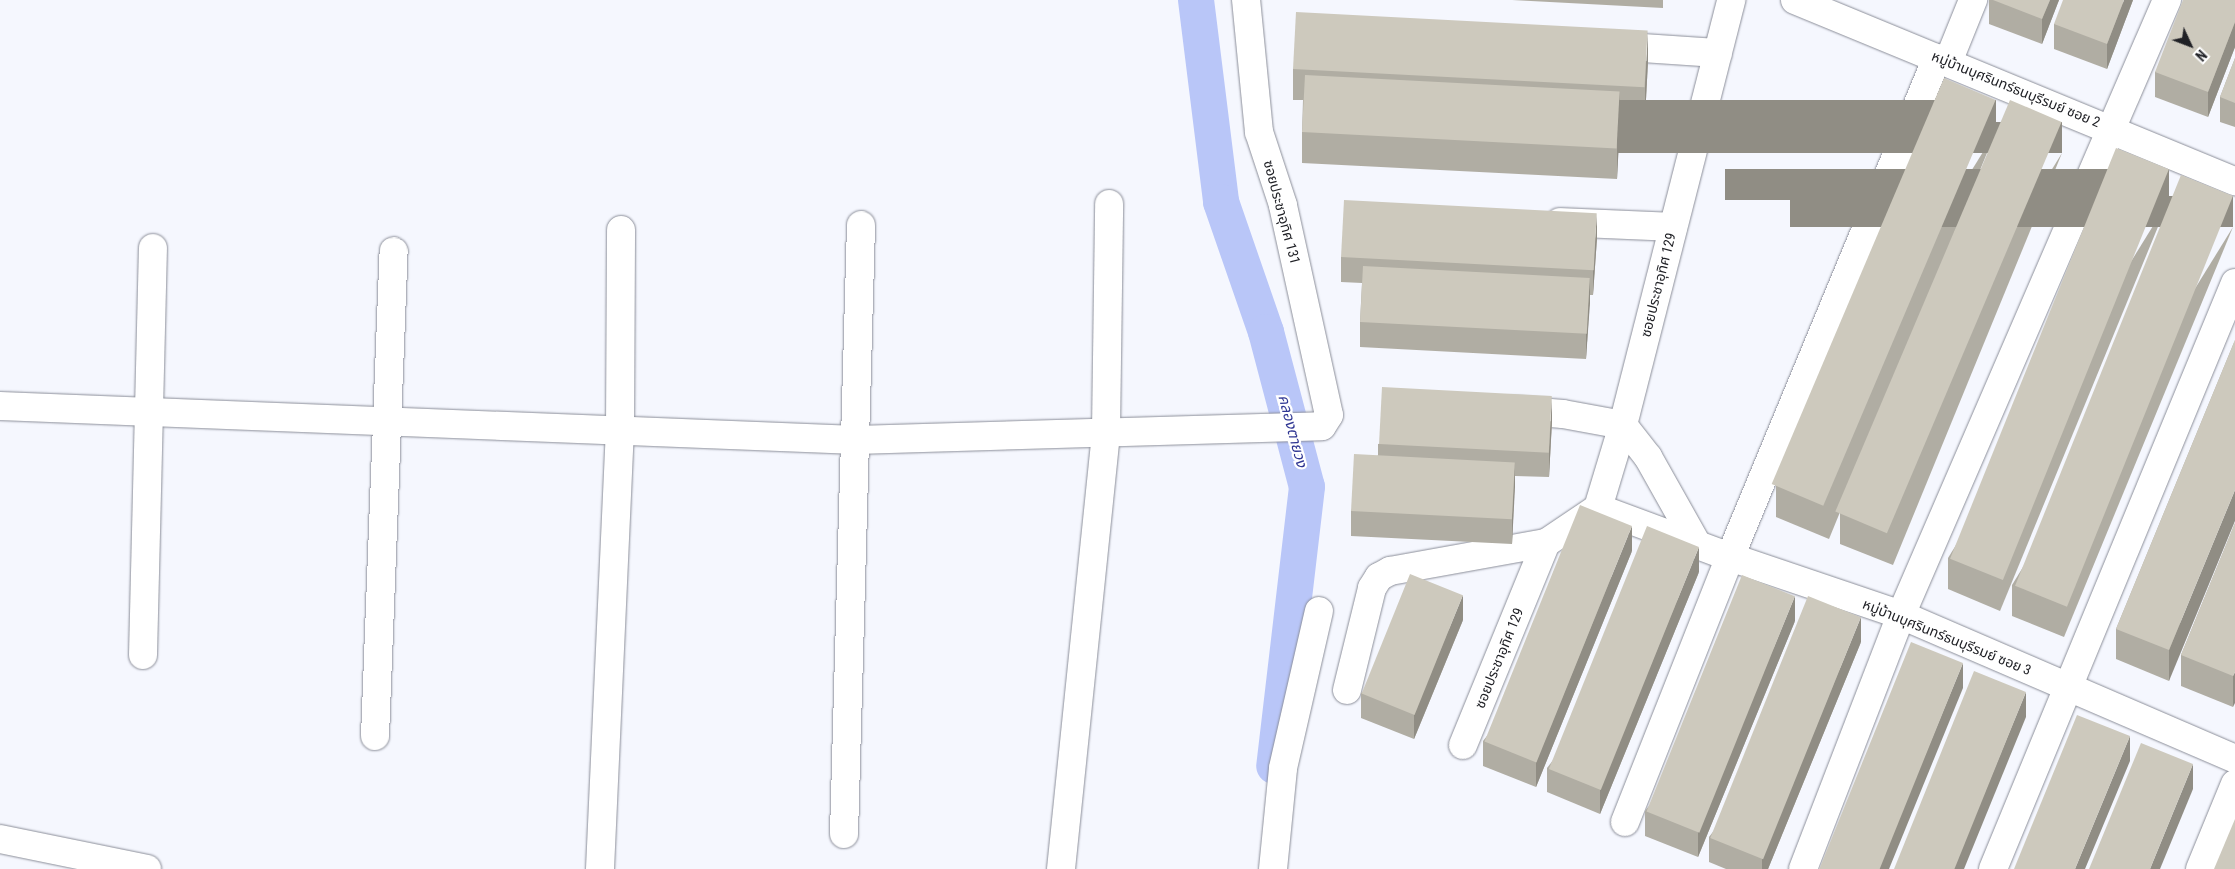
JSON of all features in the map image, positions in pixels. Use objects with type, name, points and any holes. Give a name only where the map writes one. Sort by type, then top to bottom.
[{"type":"street","name":"ซอยประชาอุทิศ 131","points":[[1106,430],[1322,426],[1327,422],[1329,415],[1283,204],[1259,132],[1246,0]]},
{"type":"street","name":"ซอยประชาอุทิศ 129","points":[[1598,508],[1623,425],[1731,0]]},
{"type":"street","name":"หมู่บ้านบุศรินทร์ธนบุรีรมย์ ซอย 2","points":[[1795,0],[2111,128],[2235,181]]},
{"type":"street","points":[[1625,822],[1730,557],[1943,60],[1973,0]]},
{"type":"street","points":[[1803,869],[1901,615],[2167,0]]},
{"type":"street","points":[[1590,45],[1718,53]]},
{"type":"street","points":[[1061,869],[1106,430],[1109,204]]},
{"type":"street","points":[[1534,221],[1673,227]]},
{"type":"street","points":[[844,834],[861,225]]},
{"type":"street","points":[[600,869],[620,429],[621,230]]},
{"type":"street","points":[[143,655],[153,248]]},
{"type":"street","points":[[374,736],[389,421],[394,251]]},
{"type":"street","points":[[1993,869],[2235,283]]},
{"type":"street","points":[[0,406],[620,429],[856,440],[1106,430]]},
{"type":"street","points":[[1488,408],[1563,414],[1623,425],[1648,458],[1698,546]]},
{"type":"street","points":[[1347,690],[1372,588],[1379,576],[1390,571],[1546,543],[1598,508]]},
{"type":"street","name":"หมู่บ้านบุศรินทร์ธนบุรีรมย์ ซอย 3","points":[[1598,508],[1698,546],[1901,615],[2235,759]]},
{"type":"street","name":"ซอยประชาอุทิศ 129","points":[[1463,746],[1546,543]]},
{"type":"street","points":[[1272,869],[1283,768],[1319,611]]},
{"type":"street","points":[[2200,869],[2235,784]]},
{"type":"street","points":[[0,839],[132,868]]},
{"type":"building","points":[[1993,0],[2050,0],[2042,19]]},
{"type":"building","points":[[2063,0],[2124,0],[2107,44],[2054,24]]},
{"type":"building","points":[[2183,0],[2235,0],[2235,22],[2208,92],[2155,72]]},
{"type":"building","points":[[1296,12],[1648,30],[1645,87],[1293,69]]},
{"type":"building","points":[[2235,58],[2235,103],[2220,97]]},
{"type":"building","points":[[1305,75],[1620,91],[1617,148],[1302,132]]},
{"type":"building","points":[[1944,78],[1996,100],[1823,506],[1772,484]]},
{"type":"building","points":[[2010,100],[2062,122],[1887,533],[1835,511]]},
{"type":"building","points":[[2116,148],[2169,169],[2003,580],[1950,559]]},
{"type":"building","points":[[2181,175],[2233,196],[2067,607],[2015,586]]},
{"type":"building","points":[[1344,200],[1597,213],[1594,270],[1341,257]]},
{"type":"building","points":[[1363,266],[1590,278],[1587,334],[1360,322]]},
{"type":"building","points":[[2235,340],[2235,490],[2169,650],[2116,629]]},
{"type":"building","points":[[1382,387],[1552,396],[1549,453],[1379,444]]},
{"type":"building","points":[[1354,454],[1515,462],[1512,519],[1351,511]]},
{"type":"building","points":[[1580,505],[1632,526],[1536,762],[1484,741]]},
{"type":"building","points":[[2235,523],[2235,672],[2233,676],[2181,655]]},
{"type":"building","points":[[1647,526],[1699,547],[1601,790],[1549,769]]},
{"type":"building","points":[[1410,574],[1463,595],[1415,715],[1362,694]]},
{"type":"building","points":[[1742,575],[1795,596],[1699,833],[1646,811]]},
{"type":"building","points":[[1808,596],[1861,617],[1763,859],[1710,838]]},
{"type":"building","points":[[1911,642],[1963,663],[1880,869],[1819,869]]},
{"type":"building","points":[[1974,671],[2026,692],[1954,869],[1894,869]]},
{"type":"building","points":[[2077,715],[2130,736],[2075,869],[2014,869]]},
{"type":"building","points":[[2141,743],[2193,764],[2150,869],[2089,869]]},
{"type":"building","points":[[2235,819],[2235,869],[2214,869]]},
{"type":"waterway","name":"คลองตายวง","points":[[1196,0],[1221,202],[1266,332],[1307,487],[1274,766]]}]
